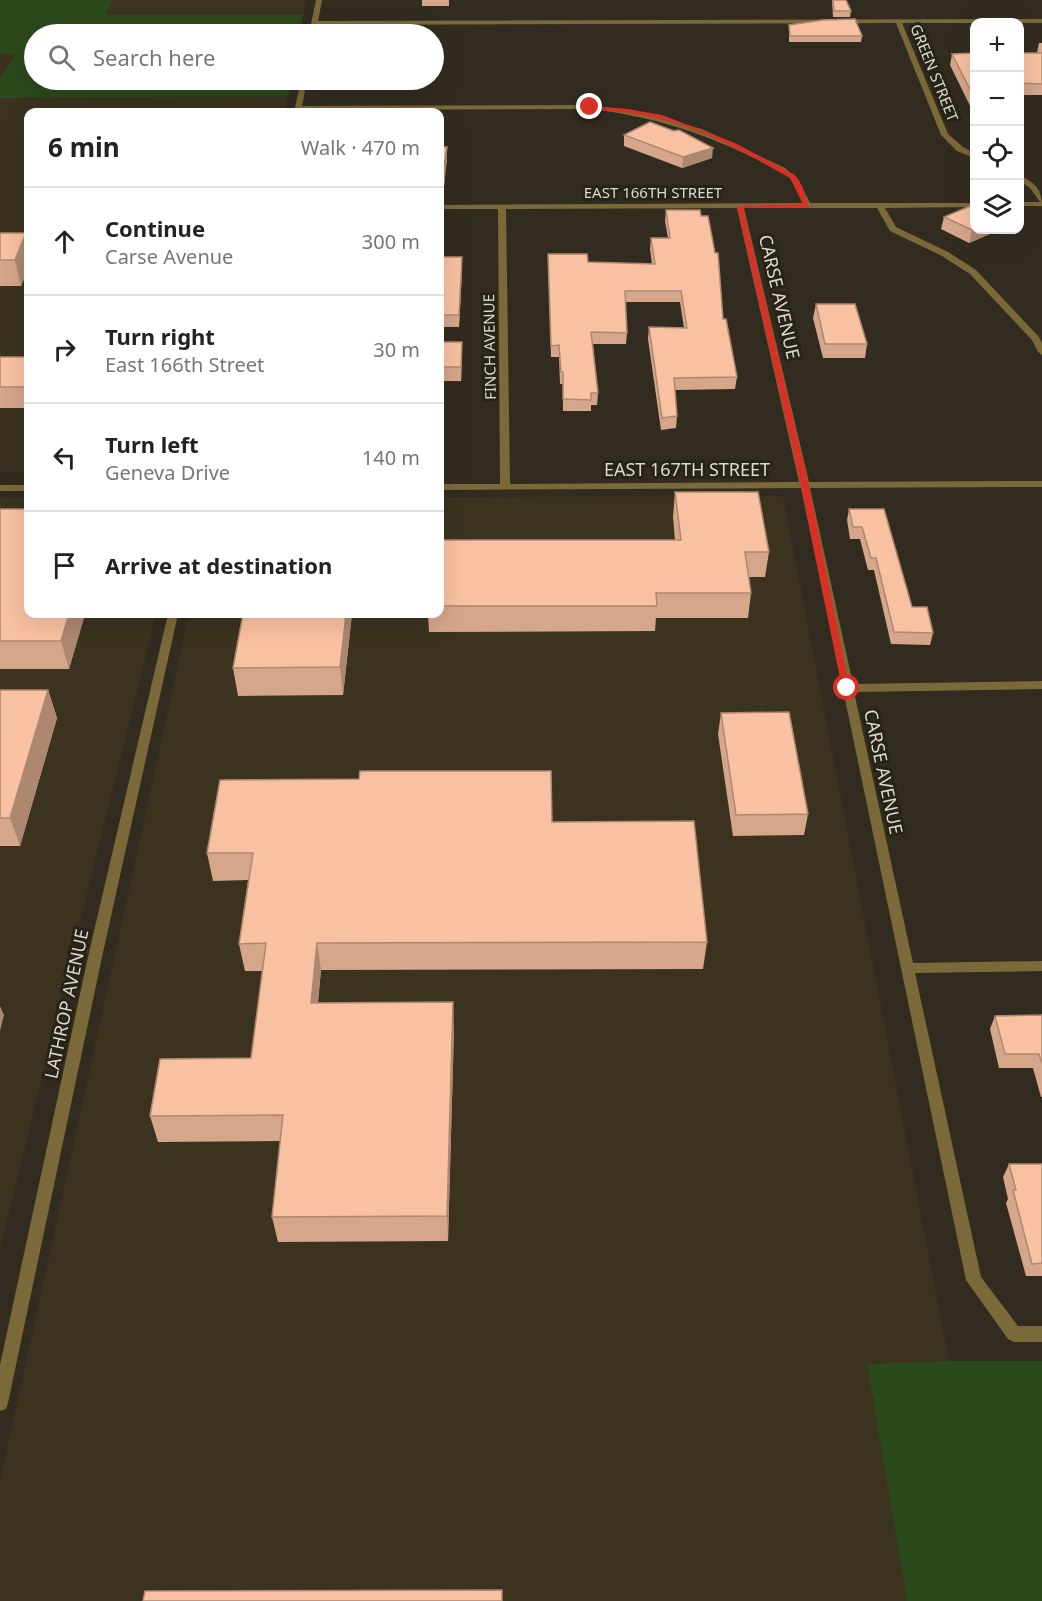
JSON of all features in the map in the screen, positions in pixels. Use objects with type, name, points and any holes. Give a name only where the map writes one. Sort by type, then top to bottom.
[{"type":"street","points":[[319,0],[314,23],[1042,21]]},
{"type":"street","name":"GREEN STREET","points":[[898,21],[945,135],[960,149],[970,154]]},
{"type":"street","points":[[298,108],[302,90]]},
{"type":"street","points":[[444,108],[590,107],[628,110],[660,117],[733,144],[792,176],[807,206]]},
{"type":"street","points":[[1023,180],[1033,186],[1042,202],[1024,204]]},
{"type":"street","name":"EAST 166TH STREET","points":[[444,207],[970,205]]},
{"type":"street","name":"CARSE AVENUE","points":[[740,206],[805,486],[974,1280],[1014,1334],[1042,1334]]},
{"type":"street","points":[[880,206],[893,230],[945,254],[973,272],[1036,339],[1042,352]]},
{"type":"street","name":"FINCH AVENUE","points":[[502,208],[505,487]]},
{"type":"street","name":"EAST 167TH STREET","points":[[444,487],[1042,484]]},
{"type":"street","points":[[0,488],[24,488]]},
{"type":"street","name":"LATHROP AVENUE","points":[[0,1403],[95,957],[172,618]]},
{"type":"street","points":[[847,688],[1042,685]]},
{"type":"street","points":[[907,968],[1042,966]]},
{"type":"shaded area","points":[[0,0],[306,0],[302,24],[24,24],[24,90],[289,90],[286,108],[24,108],[24,473],[0,472]]},
{"type":"shaded area","points":[[783,496],[949,1361],[867,1364],[907,1601],[0,1601],[0,1481],[188,618],[444,618],[444,497]]},
{"type":"shaded area","points":[[0,498],[24,498],[24,618],[155,618],[0,1249]]},
{"type":"green space","points":[[0,0],[112,0],[106,15],[303,15],[302,24],[24,24],[24,90],[289,90],[288,96],[0,98],[0,79],[15,54],[0,54]]},
{"type":"green space","points":[[1042,1361],[1042,1601],[907,1601],[867,1364]]},
{"type":"building","points":[[833,0],[846,0],[851,11],[834,11]]},
{"type":"building","points":[[855,19],[862,36],[790,36],[789,25],[823,20]]},
{"type":"building","points":[[970,53],[970,89],[952,54]]},
{"type":"building","points":[[1024,53],[1042,53],[1042,84],[1024,83]]},
{"type":"building","points":[[650,122],[674,131],[679,130],[713,148],[683,157],[624,135]]},
{"type":"building","points":[[444,147],[447,147],[444,167]]},
{"type":"building","points":[[970,206],[970,229],[944,217]]},
{"type":"building","points":[[666,210],[700,210],[701,216],[708,216],[715,253],[718,253],[723,319],[726,319],[737,377],[674,378],[677,416],[662,418],[649,327],[687,328],[681,291],[625,291],[627,333],[591,332],[598,393],[591,393],[591,400],[563,399],[563,372],[561,372],[559,345],[551,346],[548,254],[587,254],[588,262],[655,264],[651,238],[670,238]]},
{"type":"building","points":[[0,233],[24,233],[15,260],[0,260]]},
{"type":"building","points":[[444,257],[462,257],[459,315],[444,315]]},
{"type":"building","points":[[816,304],[855,304],[867,344],[825,344]]},
{"type":"building","points":[[444,342],[462,342],[461,367],[444,367]]},
{"type":"building","points":[[0,357],[24,357],[24,387],[0,387]]},
{"type":"building","points":[[675,492],[758,492],[769,552],[745,552],[751,593],[656,593],[657,606],[444,606],[444,540],[681,540]]},
{"type":"building","points":[[0,509],[24,509],[24,618],[68,618],[61,641],[0,641]]},
{"type":"building","points":[[849,509],[884,509],[912,607],[927,607],[933,633],[894,632],[876,558],[871,558],[862,527],[853,527]]},
{"type":"building","points":[[242,618],[346,618],[340,667],[233,668]]},
{"type":"building","points":[[0,690],[48,690],[10,818],[0,818]]},
{"type":"building","points":[[789,712],[808,814],[736,815],[721,713]]},
{"type":"building","points":[[360,771],[551,771],[552,822],[694,821],[707,942],[317,943],[311,1003],[453,1002],[447,1216],[272,1217],[283,1115],[150,1116],[160,1059],[251,1058],[266,943],[239,944],[253,853],[207,853],[220,780],[359,779]]},
{"type":"building","points":[[1042,1015],[1042,1064],[1039,1054],[1005,1054],[995,1016]]},
{"type":"building","points":[[1009,1164],[1042,1164],[1042,1263],[1032,1264],[1013,1190],[1016,1190]]},
{"type":"building","points":[[502,1590],[502,1601],[143,1601],[145,1591]]},
{"type":"route","points":[[590,107],[628,110],[660,117],[733,144],[792,176],[799,186],[807,206],[740,206],[805,486],[847,688]]}]
